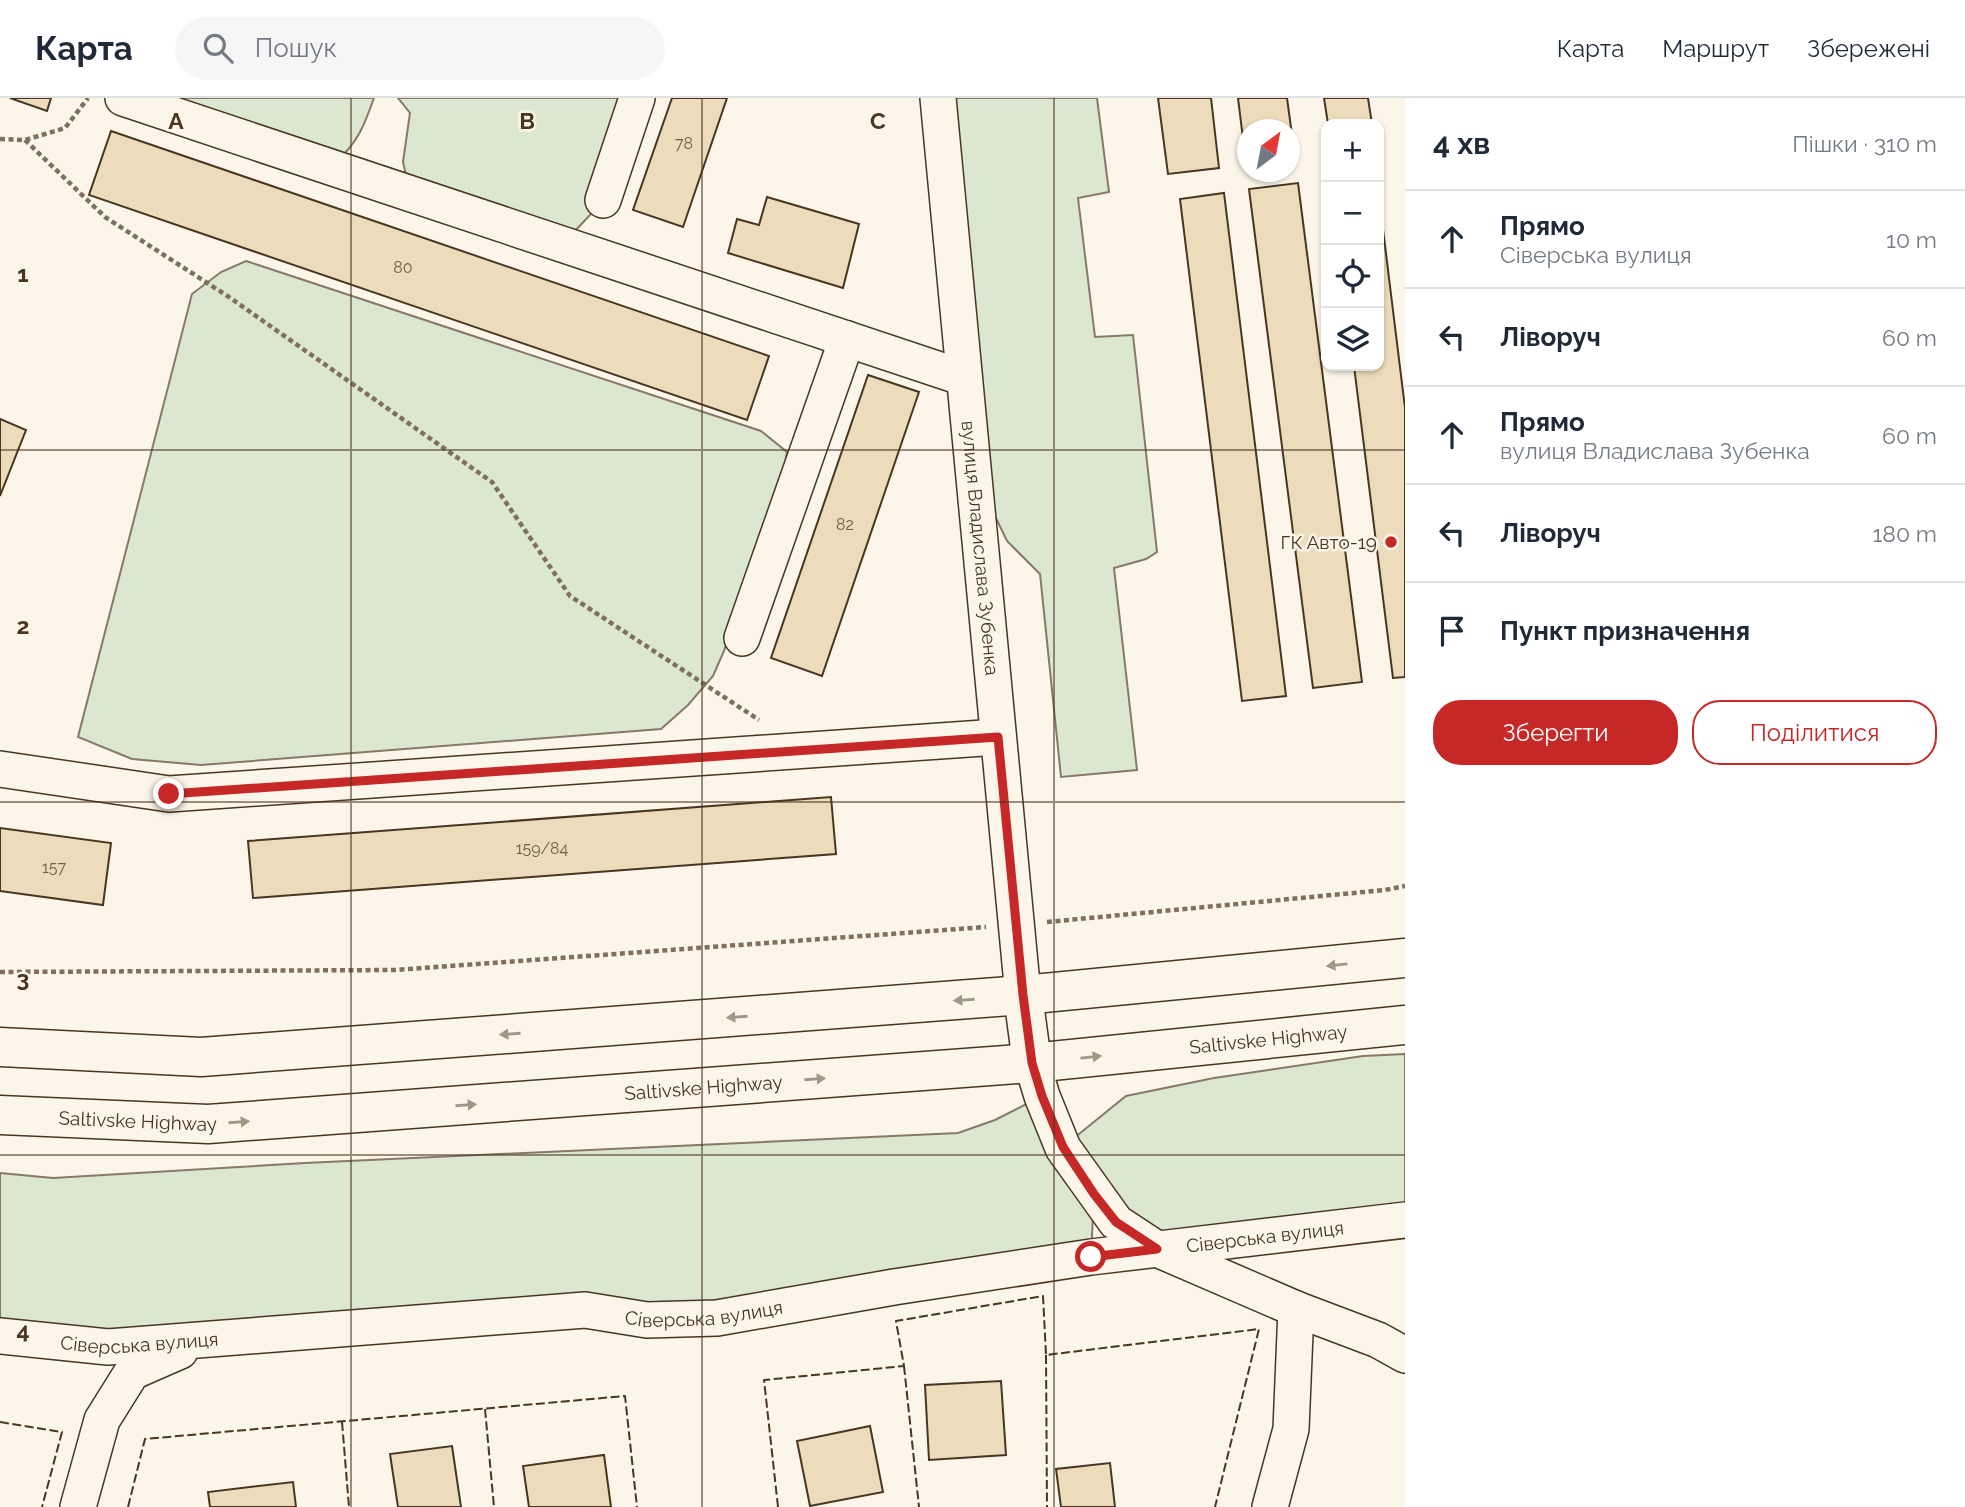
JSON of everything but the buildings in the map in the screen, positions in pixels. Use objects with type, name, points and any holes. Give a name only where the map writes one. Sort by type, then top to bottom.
[{"type":"main road","points":[[0,1047],[201,1057],[1023,995],[1405,958]]},
{"type":"main road","points":[[1023,995],[1032,1063]]},
{"type":"main road","name":"Saltivske Highway","points":[[0,1115],[208,1124],[1032,1063],[1405,1025]]},
{"type":"street","points":[[122,98],[964,378]]},
{"type":"street","points":[[603,200],[637,98]]},
{"type":"street","name":"вулиця Владислава Зубенка","points":[[938,98],[1023,995]]},
{"type":"street","points":[[742,638],[848,339]]},
{"type":"street","points":[[0,769],[169,794],[998,737]]},
{"type":"street","points":[[1032,1063],[1063,1147],[1116,1222],[1157,1249],[1296,1309],[1378,1340],[1405,1355]]},
{"type":"street","name":"Сіверська вулиця","points":[[0,1336],[108,1347],[585,1310],[648,1320],[717,1318],[894,1287],[1157,1249],[1405,1220]]},
{"type":"street","points":[[1270,1507],[1291,1429],[1296,1309]]},
{"type":"street","points":[[78,1507],[102,1420],[132,1372],[209,1339]]},
{"type":"path","points":[[0,139],[25,141],[65,128],[88,98]]},
{"type":"path","points":[[25,141],[105,217],[229,297],[492,482],[570,596],[761,721]]},
{"type":"path","points":[[0,972],[395,970],[1015,925],[1405,886]]},
{"type":"green space","points":[[128,98],[374,98],[360,133],[336,162]]},
{"type":"green space","points":[[398,98],[629,98],[591,214],[572,234],[408,184],[403,162],[410,113]]},
{"type":"green space","points":[[948,98],[1097,98],[1109,192],[1078,198],[1095,337],[1133,335],[1157,552],[1146,559],[1114,568],[1137,770],[1061,777],[1040,574],[1007,541],[993,512]]},
{"type":"green space","points":[[246,261],[761,431],[787,452],[782,482],[724,651],[713,676],[688,705],[661,729],[201,765],[132,759],[78,737],[192,294],[221,272]]},
{"type":"green space","points":[[1405,1054],[1405,1220],[1157,1249],[1094,1195],[1091,1257],[717,1318],[0,1336],[0,1173],[53,1178],[305,1163],[958,1133],[995,1120],[1042,1096],[1063,1147],[1126,1096],[1214,1078],[1363,1056]]},
{"type":"fence","points":[[778,1507],[764,1380],[904,1366],[896,1321],[1043,1296],[1046,1355],[1259,1329],[1215,1507]]},
{"type":"fence","points":[[1046,1355],[1047,1507]]},
{"type":"fence","points":[[904,1366],[919,1507]]},
{"type":"fence","points":[[128,1507],[145,1439],[625,1396],[637,1507]]},
{"type":"fence","points":[[485,1409],[494,1507]]},
{"type":"fence","points":[[0,1422],[62,1432],[42,1507]]},
{"type":"fence","points":[[342,1422],[349,1507]]},
{"type":"place","name":"ГК Авто-19","points":[[1391,542]]},
{"type":"route","points":[[169,794],[998,737],[1023,995],[1032,1063],[1042,1096],[1063,1147],[1094,1194],[1116,1222],[1157,1249],[1091,1257]]}]
